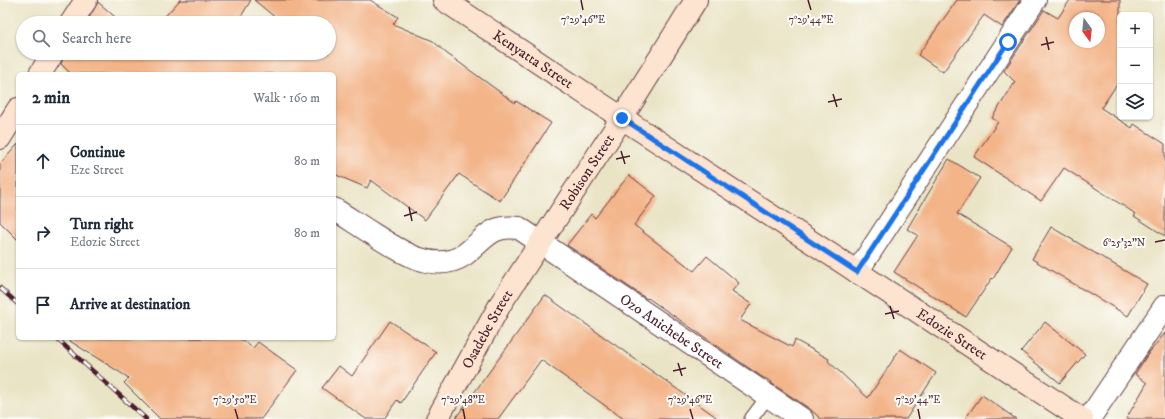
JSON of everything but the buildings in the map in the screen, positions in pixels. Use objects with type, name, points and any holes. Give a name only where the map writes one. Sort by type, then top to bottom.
[{"type":"street","points":[[76,16],[86,0]]},
{"type":"street","name":"Kenyatta Street","points":[[444,0],[622,118]]},
{"type":"street","name":"Robison Street","points":[[542,243],[696,0]]},
{"type":"street","points":[[857,272],[1035,0]]},
{"type":"street","points":[[41,72],[49,60]]},
{"type":"street","points":[[0,138],[16,112]]},
{"type":"street","name":"Edozie Street","points":[[622,118],[1082,419]]},
{"type":"street","name":"Ozo Anichebe Street","points":[[336,210],[406,254],[437,262],[453,260],[463,256],[495,229],[509,227],[519,228],[802,419]]},
{"type":"street","name":"Osadebe Street","points":[[437,419],[501,303],[542,243]]},
{"type":"street","points":[[1089,419],[1165,306]]},
{"type":"lane","points":[[751,419],[768,396]]},
{"type":"railway","points":[[0,288],[16,302]]},
{"type":"railway","points":[[58,340],[146,419]]},
{"type":"route","points":[[622,118],[857,272],[1008,42]]}]
